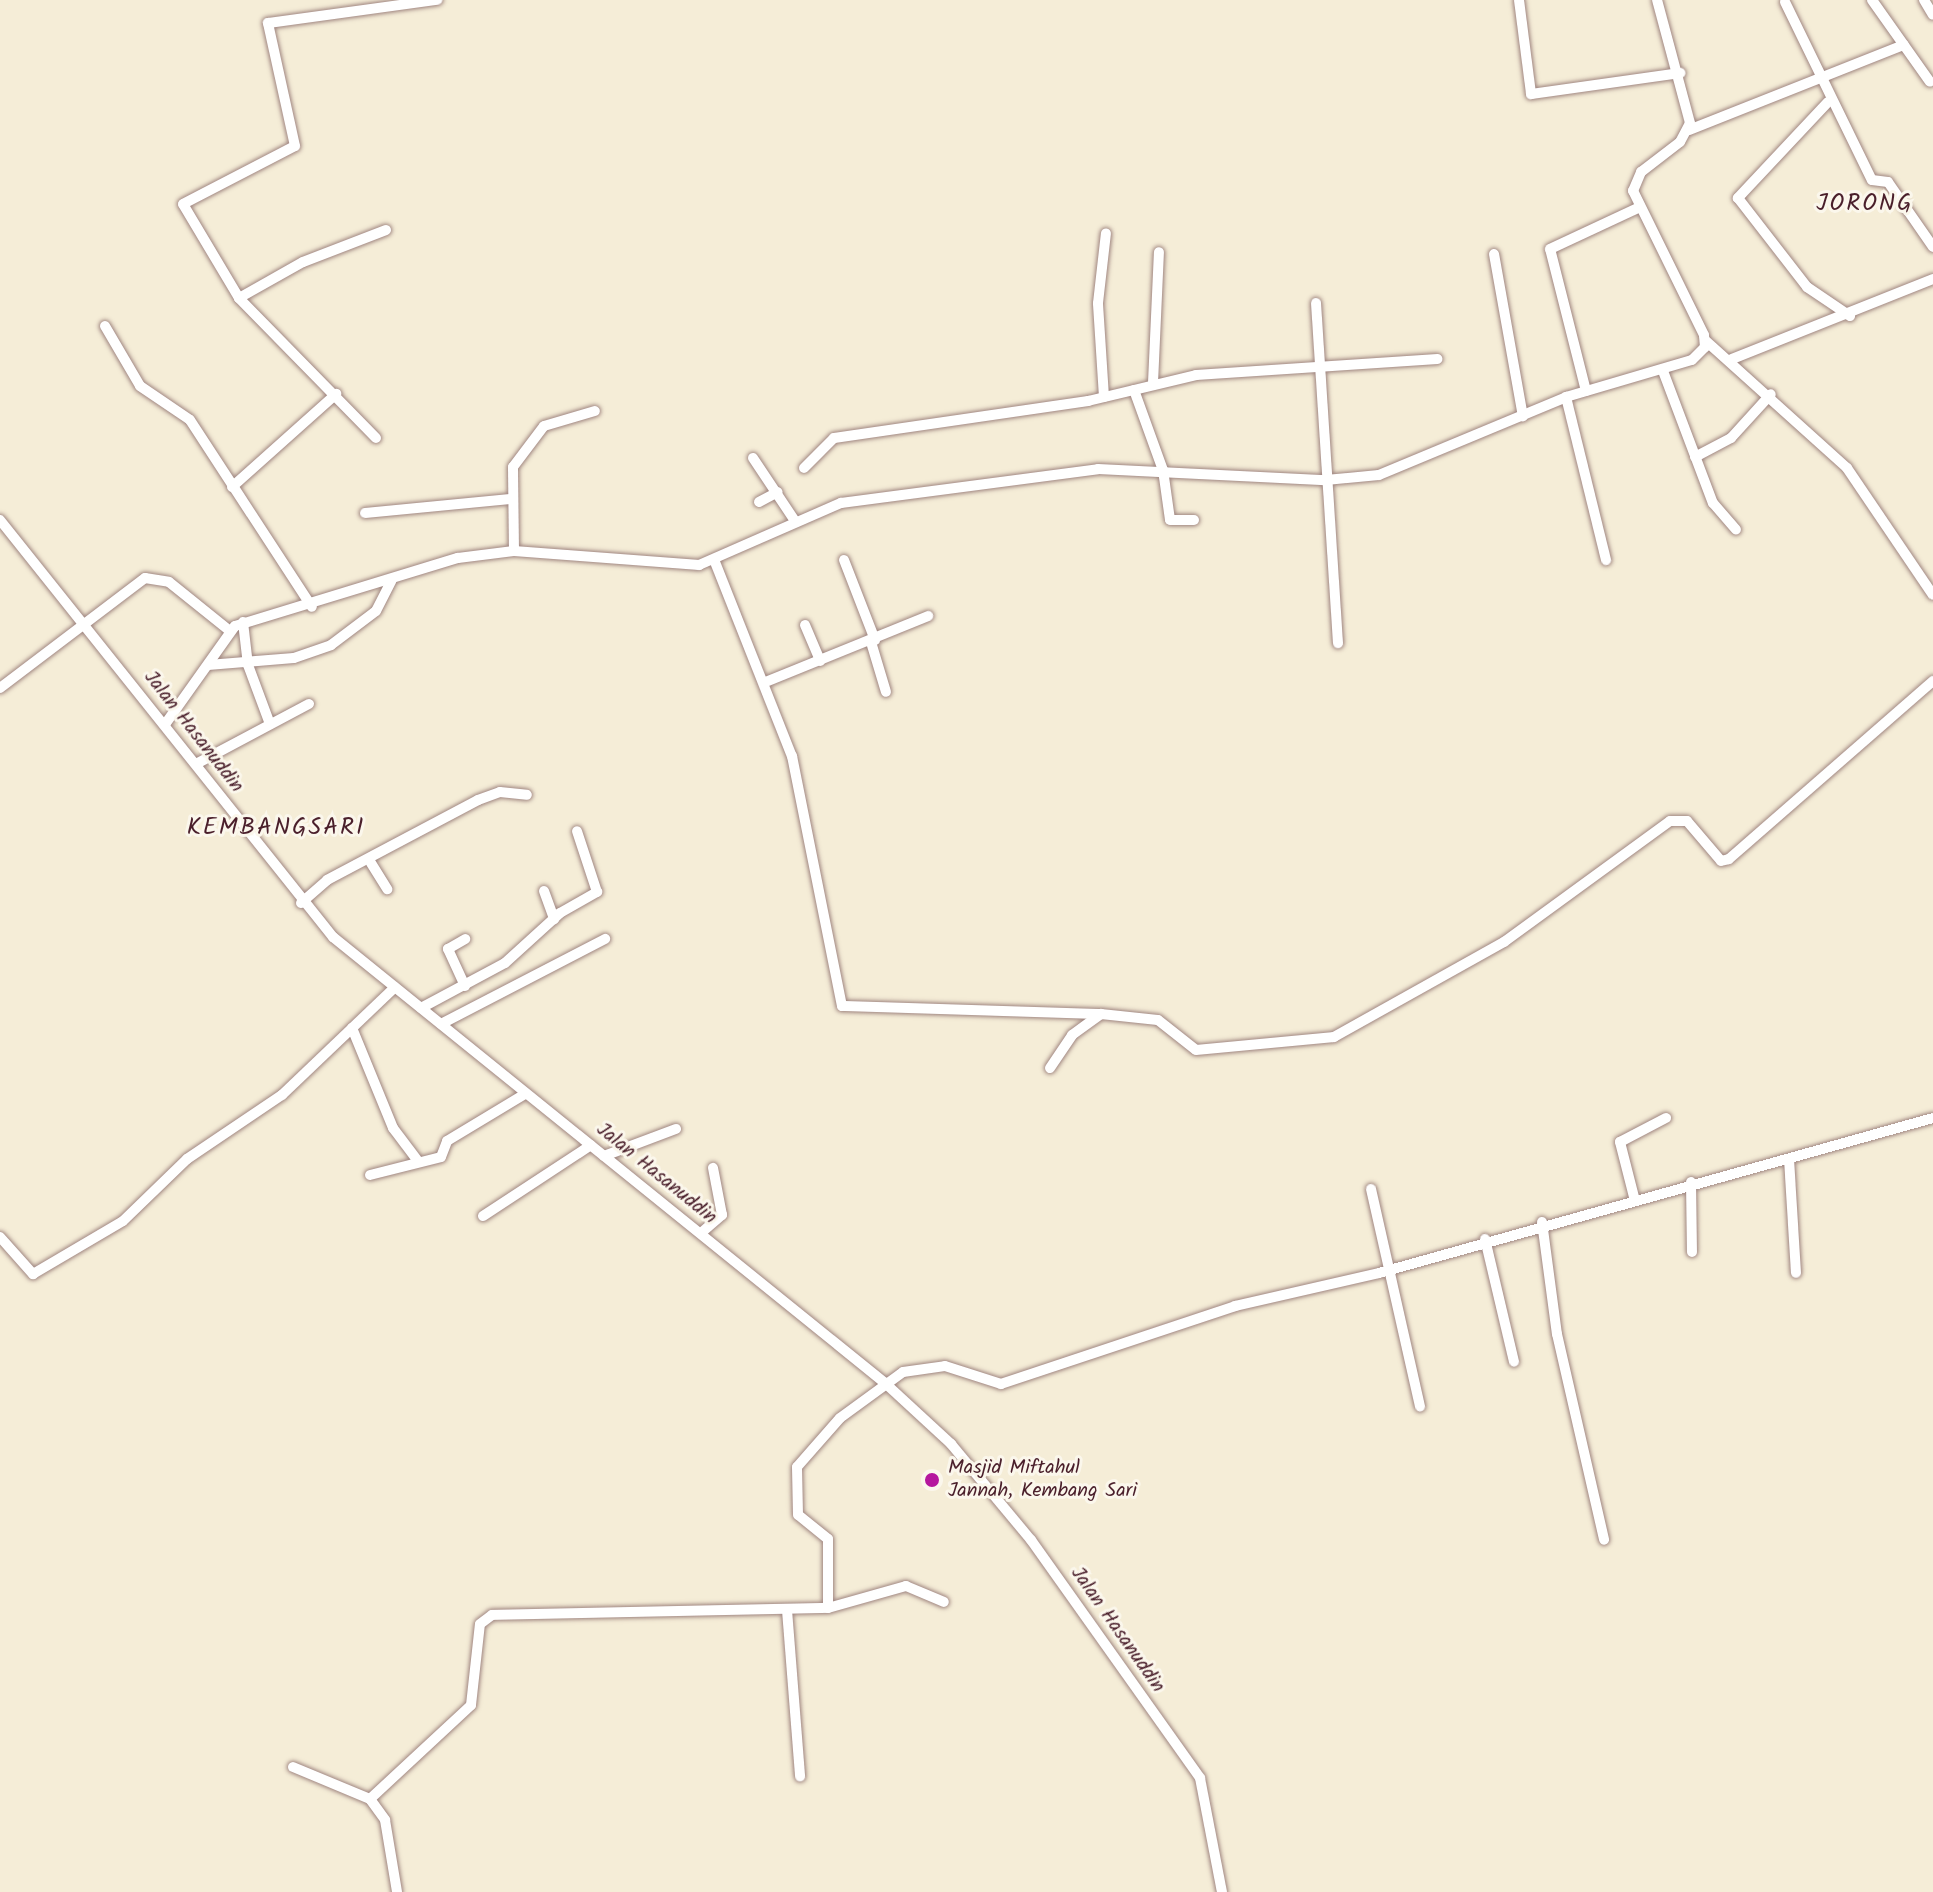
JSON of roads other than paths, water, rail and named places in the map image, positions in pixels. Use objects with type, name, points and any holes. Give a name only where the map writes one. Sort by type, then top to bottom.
[{"type":"street","points":[[376,438],[239,298],[183,204],[296,144],[266,25],[437,0]]},
{"type":"street","points":[[1519,0],[1531,94],[1681,73]]},
{"type":"street","points":[[1657,0],[1681,73],[1689,130]]},
{"type":"street","points":[[1872,0],[1930,82]]},
{"type":"street","points":[[1924,0],[1933,15]]},
{"type":"street","points":[[1785,2],[1828,102],[1872,180],[1888,182],[1933,247]]},
{"type":"street","points":[[1904,45],[1820,83],[1689,130],[1636,178],[1638,208],[1706,341],[1732,359],[1771,394],[1867,491],[1933,595]]},
{"type":"street","points":[[1828,102],[1738,198],[1807,287],[1850,316]]},
{"type":"street","points":[[1586,391],[1550,249],[1638,208]]},
{"type":"street","points":[[239,298],[303,262],[386,230]]},
{"type":"street","points":[[1104,397],[1098,303],[1106,233]]},
{"type":"street","points":[[1153,383],[1159,252]]},
{"type":"street","points":[[1494,254],[1523,416]]},
{"type":"street","points":[[1732,359],[1850,316],[1933,279]]},
{"type":"street","points":[[1316,303],[1316,366],[1323,480],[1338,643]]},
{"type":"street","points":[[105,326],[140,386],[183,410],[312,607]]},
{"type":"street","points":[[166,723],[230,631],[243,622],[312,607],[458,558],[514,551],[676,566],[715,562],[795,521],[852,501],[1098,469],[1323,480],[1390,471],[1566,397],[1663,371],[1699,355],[1706,341]]},
{"type":"street","points":[[804,468],[834,438],[1104,397],[1153,383],[1316,366],[1437,359]]},
{"type":"street","points":[[1663,371],[1713,503],[1736,529]]},
{"type":"street","points":[[1134,390],[1163,470],[1170,520],[1194,520]]},
{"type":"street","points":[[232,487],[336,394]]},
{"type":"street","points":[[1695,457],[1731,438],[1771,394]]},
{"type":"street","points":[[1566,397],[1606,560]]},
{"type":"street","points":[[514,551],[511,473],[530,439],[544,426],[595,411]]},
{"type":"street","points":[[753,458],[795,521]]},
{"type":"street","points":[[759,502],[778,492]]},
{"type":"street","points":[[365,513],[510,499]]},
{"type":"street","name":"Jalan Hasanuddin","points":[[0,520],[166,723],[301,903],[395,987],[885,1383],[937,1430],[1015,1520],[1192,1765],[1211,1808],[1222,1892]]},
{"type":"street","points":[[844,560],[873,641],[886,692]]},
{"type":"street","points":[[715,562],[768,681],[792,756],[842,1006],[1101,1014],[1158,1020],[1196,1050],[1334,1037],[1504,942],[1670,821],[1687,821],[1721,861],[1729,859],[1933,681]]},
{"type":"street","points":[[0,688],[80,621],[151,577],[169,582],[230,631]]},
{"type":"street","points":[[208,665],[248,665],[294,658],[357,631],[391,581]]},
{"type":"street","points":[[768,681],[873,641],[928,616]]},
{"type":"street","points":[[243,622],[248,665],[270,724]]},
{"type":"street","points":[[805,625],[820,661]]},
{"type":"street","points":[[196,764],[309,704]]},
{"type":"street","points":[[301,903],[327,880],[371,863],[478,800],[500,792],[527,795]]},
{"type":"street","points":[[421,1008],[513,957],[554,919],[597,892],[577,831]]},
{"type":"street","points":[[371,863],[387,889]]},
{"type":"street","points":[[544,891],[554,919]]},
{"type":"street","points":[[465,939],[448,949],[465,986]]},
{"type":"street","points":[[441,1024],[605,939]]},
{"type":"street","points":[[0,1237],[36,1273],[123,1221],[154,1187],[282,1095],[395,987]]},
{"type":"street","points":[[1050,1068],[1072,1035],[1101,1014]]},
{"type":"street","points":[[352,1028],[393,1128],[418,1161]]},
{"type":"street","points":[[370,1175],[446,1155],[447,1141],[525,1094]]},
{"type":"street","points":[[1634,1197],[1620,1142],[1666,1118]]},
{"type":"street","points":[[828,1608],[828,1539],[798,1515],[797,1467],[885,1383],[934,1365],[993,1386],[1235,1306],[1390,1269],[1542,1222],[1789,1159],[1933,1118]]},
{"type":"street","points":[[604,1156],[676,1129]]},
{"type":"street","points":[[483,1216],[591,1145]]},
{"type":"street","points":[[1789,1159],[1796,1273]]},
{"type":"street","points":[[705,1236],[722,1215],[713,1168]]},
{"type":"street","points":[[1691,1182],[1692,1252]]},
{"type":"street","points":[[1371,1189],[1420,1407]]},
{"type":"street","points":[[1542,1222],[1557,1334],[1604,1540]]},
{"type":"street","points":[[1485,1239],[1514,1362]]},
{"type":"street","points":[[370,1799],[471,1705],[480,1624],[487,1617],[828,1608],[906,1586],[944,1602]]},
{"type":"street","points":[[787,1610],[800,1776]]},
{"type":"street","points":[[293,1767],[370,1799],[385,1820],[397,1892]]},
{"type":"place","name":"Masjid Miftahul Jannah, Kembang Sari","points":[[932,1480]]},
{"type":"district","name":"JORONG","points":[[1865,204]]},
{"type":"district","name":"KEMBANGSARI","points":[[276,828]]}]
